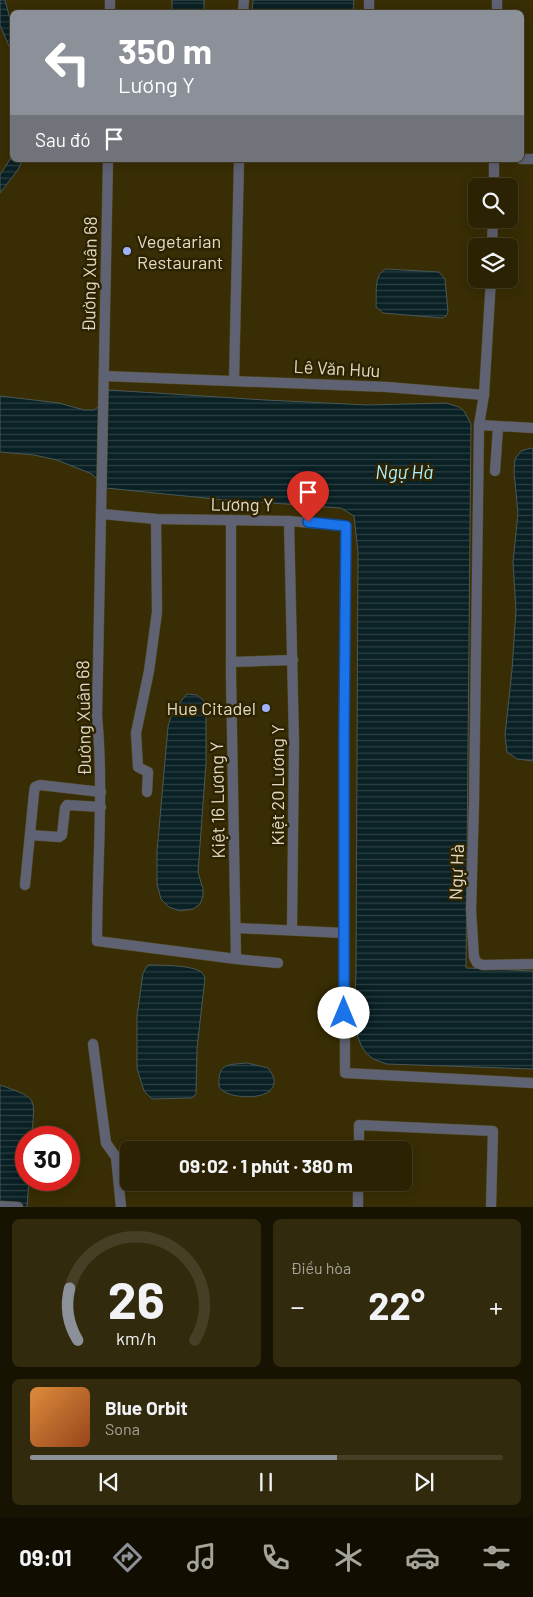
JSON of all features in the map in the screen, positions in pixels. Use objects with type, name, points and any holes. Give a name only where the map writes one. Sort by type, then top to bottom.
[{"type":"street","name":"Đường Xuân 68","points":[[108,162],[97,716],[101,792],[97,941],[236,959]]},
{"type":"street","points":[[234,381],[239,162]]},
{"type":"street","points":[[494,162],[494,178]]},
{"type":"street","points":[[490,288],[484,395],[480,425],[498,428],[533,428]]},
{"type":"street","name":"Lê Văn Hưu","points":[[104,376],[387,387],[484,395]]},
{"type":"street","name":"Ngự Hà","points":[[480,425],[470,910],[474,957],[477,962],[483,965],[533,964]]},
{"type":"street","points":[[496,470],[498,428]]},
{"type":"street","name":"Lương Y","points":[[102,514],[156,518],[289,520],[346,526],[345,1072],[533,1083]]},
{"type":"street","points":[[147,792],[148,772],[138,767],[136,733],[149,671],[157,612],[156,518]]},
{"type":"street","name":"Kiệt 16 Lương Y","points":[[231,520],[231,662],[237,928],[236,959]]},
{"type":"street","name":"Kiệt 20 Lương Y","points":[[289,520],[294,743],[292,930]]},
{"type":"street","points":[[231,662],[293,660]]},
{"type":"street","points":[[25,885],[34,792],[38,785],[101,792]]},
{"type":"street","points":[[30,835],[59,837],[62,835],[67,805],[101,807]]},
{"type":"street","points":[[237,928],[344,933]]},
{"type":"street","points":[[236,959],[278,963]]},
{"type":"street","points":[[93,1044],[106,1143],[116,1157],[121,1207]]},
{"type":"street","points":[[359,1141],[359,1125],[493,1131],[491,1207]]},
{"type":"street","points":[[358,1191],[358,1207]]},
{"type":"street","points":[[0,1206],[18,1207]]},
{"type":"water","points":[[0,0],[5,0],[10,19],[10,48],[0,25]]},
{"type":"water","points":[[172,0],[204,0],[204,10],[172,10]]},
{"type":"water","points":[[253,0],[354,0],[353,10],[252,10]]},
{"type":"water","points":[[10,159],[10,162],[22,162],[0,193],[0,175]]},
{"type":"water","points":[[386,269],[439,272],[445,279],[448,312],[446,316],[442,318],[383,313],[376,307],[377,280]]},
{"type":"water","name":"Ngự Hà","points":[[109,390],[368,405],[446,403],[459,407],[464,411],[471,424],[466,968],[533,971],[533,1069],[387,1064],[372,1058],[364,1051],[359,1041],[355,1018],[358,552],[354,516],[341,508],[215,499],[106,488],[92,474],[57,460],[34,455],[0,452],[0,396],[59,403],[84,410],[94,410],[107,400]]},
{"type":"water","points":[[533,449],[533,761],[517,759],[507,752],[505,735],[516,610],[513,562],[518,513],[514,472],[515,459],[521,451]]},
{"type":"water","points":[[187,694],[197,695],[204,701],[206,714],[206,763],[198,872],[203,896],[200,904],[193,909],[180,911],[169,907],[161,899],[157,884],[157,852],[168,727],[173,713]]},
{"type":"water","points":[[148,965],[190,968],[202,972],[205,978],[197,1048],[196,1094],[192,1098],[152,1099],[144,1091],[137,1068],[137,1016],[143,973]]},
{"type":"water","points":[[247,1063],[268,1068],[274,1079],[273,1086],[263,1095],[255,1096],[238,1096],[224,1092],[219,1087],[222,1069],[229,1065]]},
{"type":"water","points":[[0,1085],[28,1097],[32,1101],[33,1114],[32,1126],[15,1126],[15,1191],[28,1191],[27,1207],[0,1207]]},
{"type":"place","name":"Vegetarian Restaurant","points":[[127,251]]},
{"type":"place","name":"Hue Citadel","points":[[266,708]]},
{"type":"route","points":[[308,522],[346,526],[344,1013]]}]
